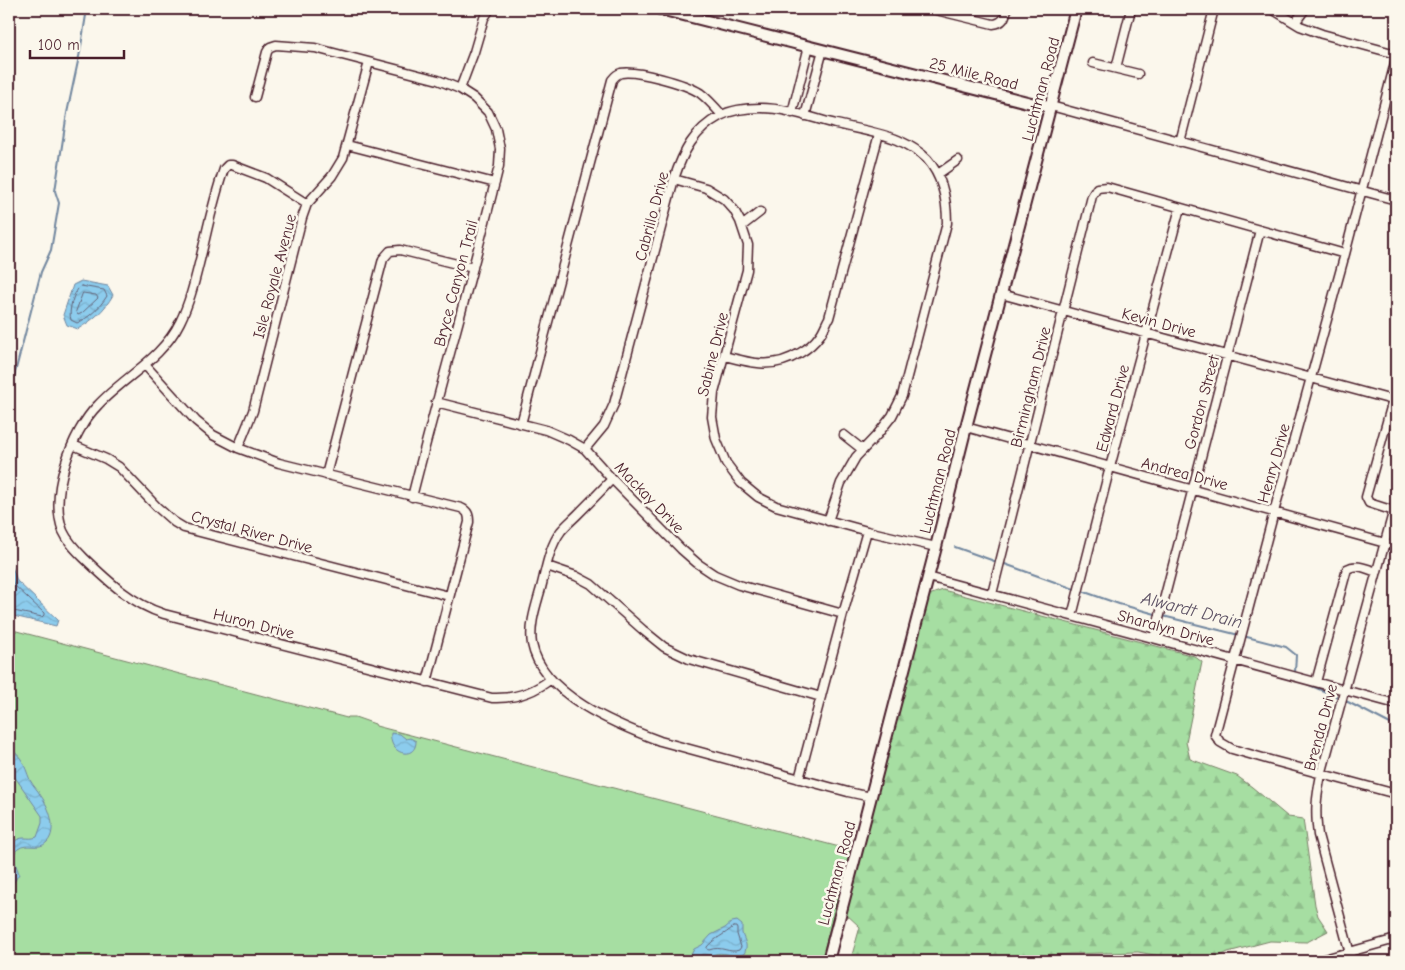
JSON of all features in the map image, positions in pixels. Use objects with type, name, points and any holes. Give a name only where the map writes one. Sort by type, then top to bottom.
[{"type":"street","points":[[482,9],[484,18]]},
{"type":"street","points":[[460,88],[474,52],[484,18],[490,9]]},
{"type":"street","name":"25 Mile Road","points":[[660,9],[1051,106],[1396,200]]},
{"type":"street","points":[[932,9],[993,24],[1001,22],[1007,9]]},
{"type":"street","name":"Luchtman Road","points":[[828,961],[1076,9]]},
{"type":"street","points":[[1116,68],[1131,9]]},
{"type":"street","points":[[1180,142],[1214,9]]},
{"type":"street","points":[[1272,9],[1300,26],[1322,34],[1396,54]]},
{"type":"street","points":[[1295,23],[1305,9]]},
{"type":"street","name":"Bryce Canyon Trail","points":[[255,97],[267,52],[270,48],[276,45],[315,48],[438,80],[460,88],[474,98],[488,112],[496,128],[500,149],[499,166],[412,497]]},
{"type":"street","points":[[792,113],[809,46]]},
{"type":"street","points":[[805,116],[823,50]]},
{"type":"street","name":"Henry Drive","points":[[1322,773],[1232,749],[1220,742],[1215,735],[1215,730],[1362,191],[1396,59]]},
{"type":"street","name":"Isle Royale Avenue","points":[[238,448],[253,411],[299,229],[308,204],[337,169],[343,158],[369,62]]},
{"type":"street","points":[[1093,63],[1138,74]]},
{"type":"street","points":[[521,424],[612,80],[616,75],[622,73],[650,76],[690,88],[710,102],[722,115]]},
{"type":"street","name":"Cabrillo Drive","points":[[585,449],[604,426],[614,404],[674,179],[681,159],[690,143],[703,127],[722,115],[737,111],[762,108],[792,113],[896,139],[907,144],[926,159],[936,172]]},
{"type":"street","points":[[725,356],[747,363],[770,364],[789,360],[806,350],[820,336],[829,318],[879,134]]},
{"type":"street","points":[[347,145],[495,183]]},
{"type":"street","points":[[828,521],[841,483],[856,457],[892,416],[902,396],[947,223],[947,206],[943,188],[936,172],[958,160]]},
{"type":"street","name":"Huron Drive","points":[[308,204],[266,178],[232,165],[228,165],[224,169],[192,292],[180,322],[162,350],[97,406],[82,426],[64,469],[59,492],[58,506],[60,522],[64,533],[70,544],[124,594],[164,614],[484,696],[500,698],[528,693],[536,690],[551,679]]},
{"type":"street","name":"Sabine Drive","points":[[674,179],[706,188],[724,199],[734,210],[748,245],[748,270],[714,394],[712,416],[716,439],[726,463],[741,483],[758,497],[776,506],[867,531],[936,547]]},
{"type":"street","name":"Birmingham Drive","points":[[992,594],[1092,196],[1097,188],[1107,187],[1180,208]]},
{"type":"street","points":[[1180,208],[1344,254]]},
{"type":"street","name":"Edward Drive","points":[[1072,616],[1180,208]]},
{"type":"street","points":[[742,226],[760,212]]},
{"type":"street","name":"Gordon Street","points":[[1154,638],[1260,230]]},
{"type":"street","points":[[326,474],[383,259],[390,251],[406,251],[473,268]]},
{"type":"street","name":"Kevin Drive","points":[[1001,294],[1394,400]]},
{"type":"street","points":[[145,365],[196,421],[213,435],[238,448],[279,463],[461,508],[468,513],[469,522],[427,682]]},
{"type":"street","points":[[1394,400],[1366,496],[1369,503],[1394,511]]},
{"type":"street","name":"Mackay Drive","points":[[436,402],[521,424],[569,440],[585,449],[681,549],[714,575],[739,586],[843,614]]},
{"type":"street","name":"Andrea Drive","points":[[966,427],[1396,546]]},
{"type":"street","points":[[844,435],[863,450]]},
{"type":"street","name":"Crystal River Drive","points":[[74,445],[106,459],[118,467],[163,512],[184,528],[449,596]]},
{"type":"street","points":[[612,479],[562,530],[554,542],[535,606],[532,623],[532,643],[538,662],[551,679],[583,706],[631,731],[660,741],[871,797]]},
{"type":"street","name":"Brenda Drive","points":[[1352,961],[1318,835],[1316,800],[1396,502]]},
{"type":"street","points":[[799,779],[867,531]]},
{"type":"street","points":[[547,566],[576,576],[591,584],[664,647],[689,659],[821,697]]},
{"type":"street","points":[[1316,682],[1347,569],[1358,566],[1377,572]]},
{"type":"street","name":"Sharalyn Drive","points":[[928,577],[1396,704]]},
{"type":"street","points":[[1322,773],[1396,794]]},
{"type":"street","points":[[1317,961],[1396,939]]},
{"type":"green space","points":[[943,590],[1194,656],[1202,662],[1186,742],[1190,759],[1237,776],[1288,817],[1303,819],[1315,905],[1318,916],[1328,931],[1307,942],[1270,941],[1228,952],[1210,961],[1187,961],[1138,952],[1070,954],[986,961],[902,961],[852,955],[860,927],[845,913],[929,595]]},
{"type":"green space","points":[[9,629],[347,718],[355,717],[376,726],[851,850],[821,961],[9,961]]},
{"type":"water","points":[[81,281],[108,286],[113,295],[98,314],[78,329],[67,325],[63,315],[73,285]]},
{"type":"water","points":[[9,558],[17,581],[58,620],[56,626],[9,615]]},
{"type":"water","points":[[391,733],[400,734],[406,739],[410,738],[416,741],[415,747],[412,751],[402,753],[394,746],[391,740]]},
{"type":"water","points":[[9,748],[22,761],[30,780],[47,806],[52,831],[44,845],[25,846],[15,852],[14,861],[19,874],[9,890],[9,845],[16,840],[37,837],[42,823],[42,816],[9,771]]},
{"type":"water","points":[[737,921],[742,925],[746,946],[744,954],[736,956],[718,953],[707,961],[688,961],[694,949],[702,945],[711,935]]},
{"type":"waterway","points":[[9,396],[41,272],[51,250],[59,203],[55,191],[67,113],[87,9]]},
{"type":"waterway","name":"Alwardt Drain","points":[[955,547],[997,562]]},
{"type":"waterway","name":"Alwardt Drain","points":[[1002,563],[1077,590]]},
{"type":"waterway","name":"Alwardt Drain","points":[[1082,591],[1159,615]]},
{"type":"waterway","name":"Alwardt Drain","points":[[1163,616],[1239,635]]},
{"type":"waterway","name":"Alwardt Drain","points":[[1243,636],[1286,647],[1296,655],[1295,673]]},
{"type":"waterway","name":"Alwardt Drain","points":[[1307,684],[1340,698]]},
{"type":"waterway","name":"Alwardt Drain","points":[[1344,700],[1396,727]]}]
